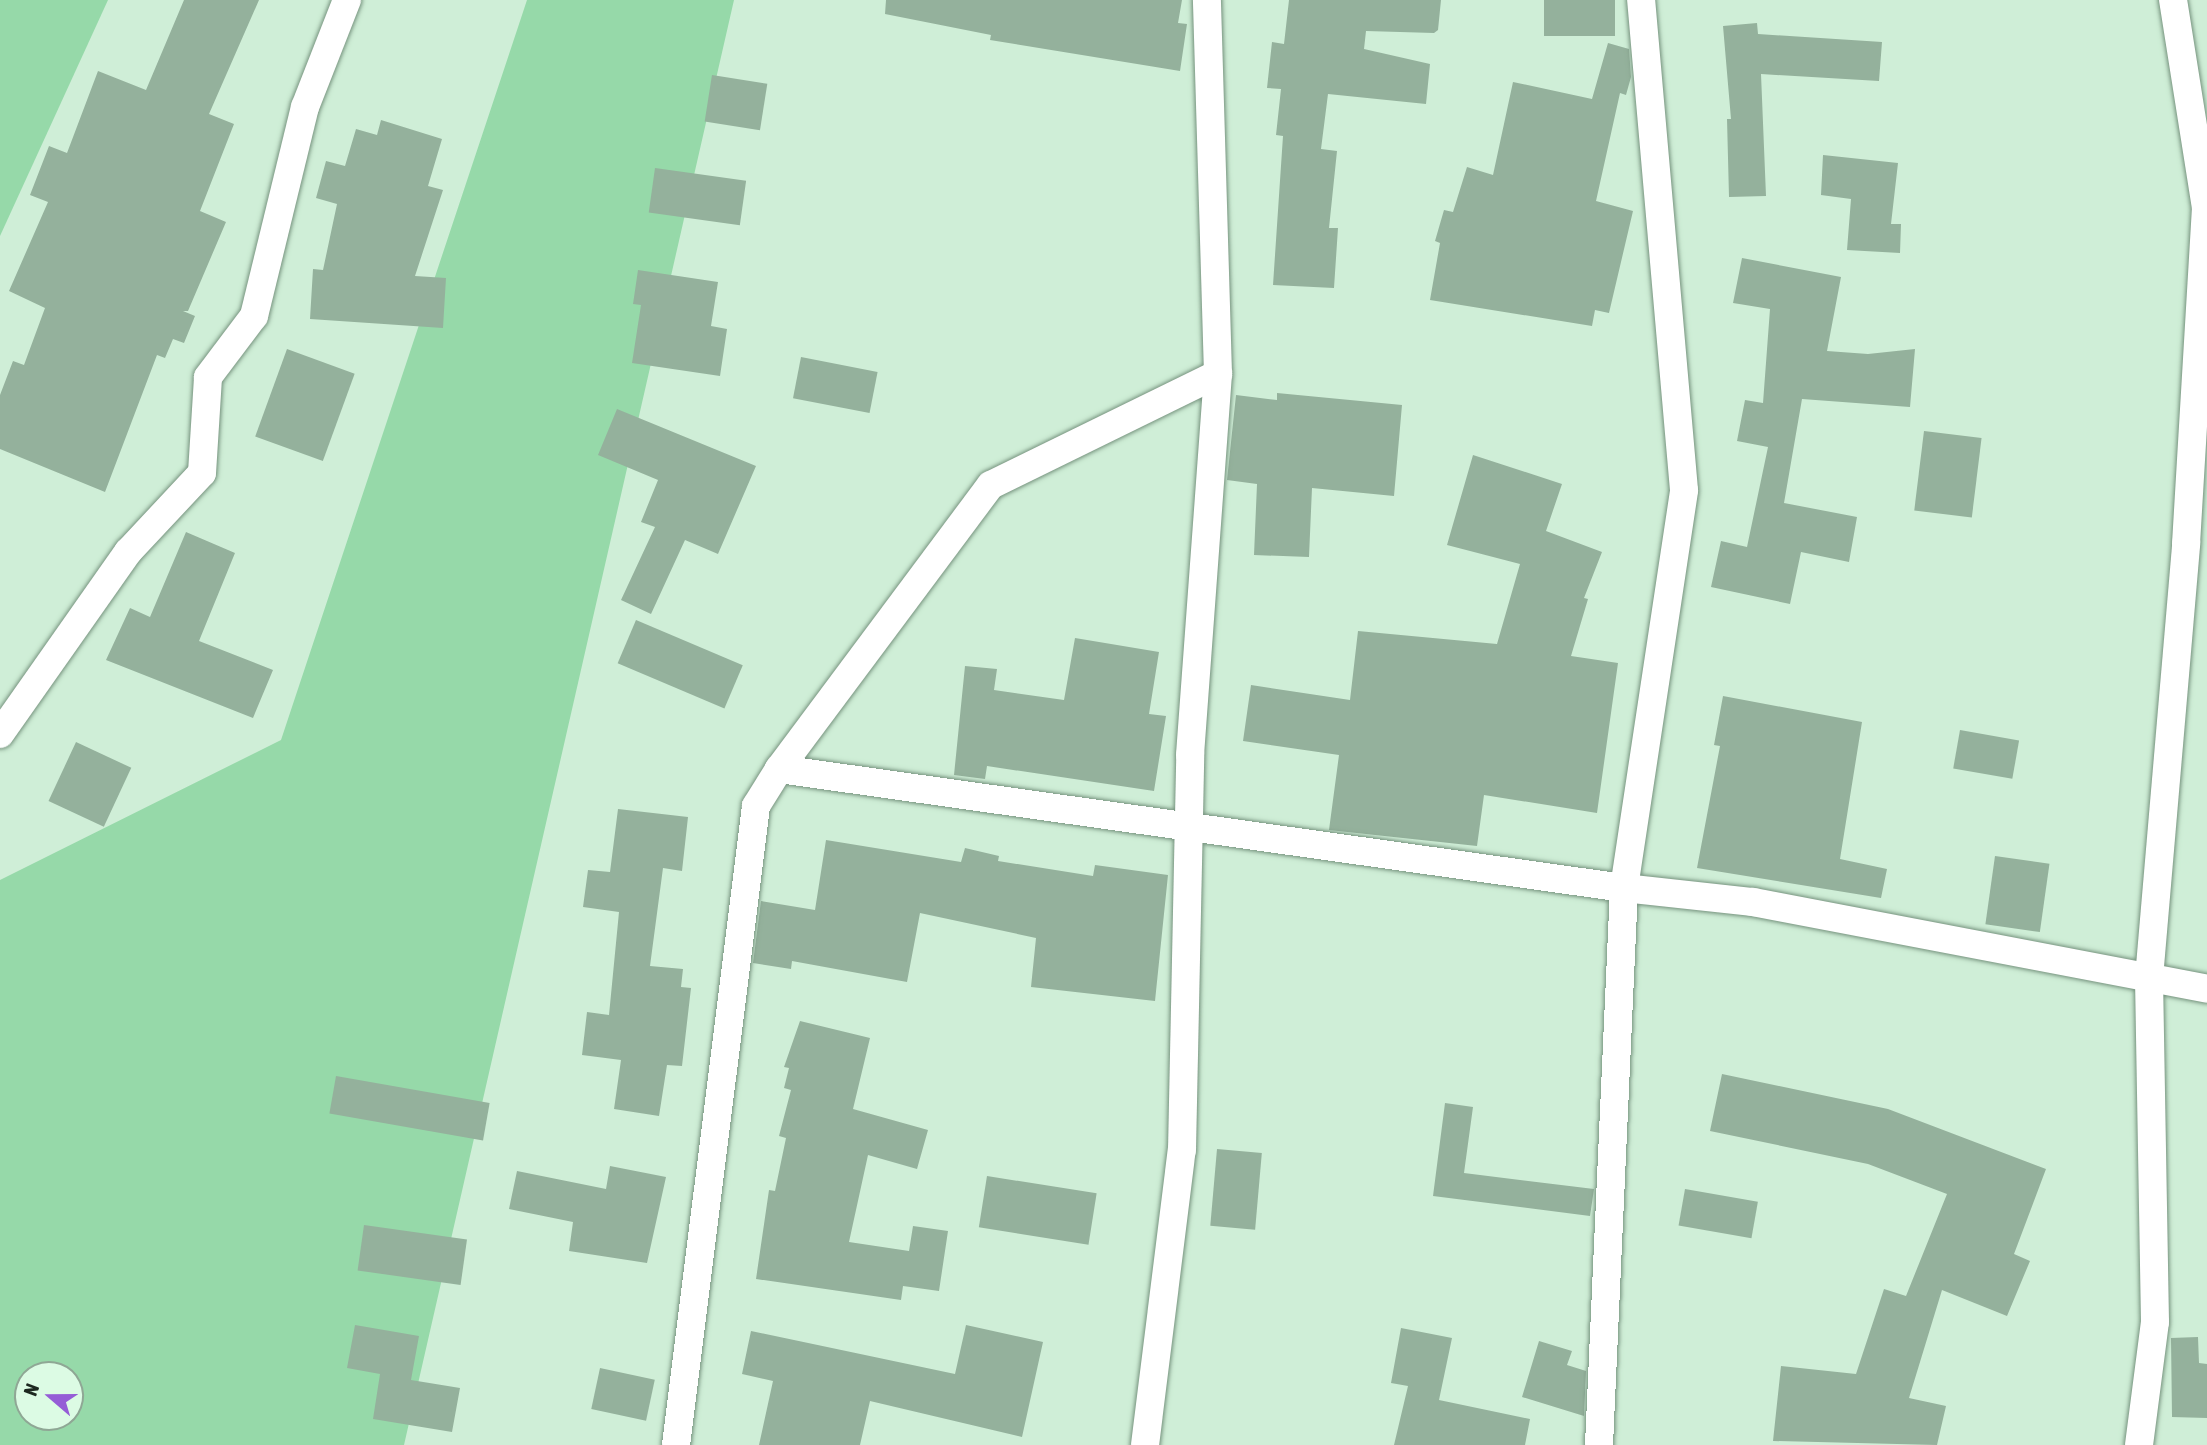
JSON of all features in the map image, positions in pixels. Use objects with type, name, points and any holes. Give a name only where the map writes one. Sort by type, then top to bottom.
[{"type":"street","points":[[0,734],[128,552],[202,473],[208,377],[254,316],[304,107],[347,0]]},
{"type":"street","points":[[1145,1445],[1182,1150],[1188,827],[1218,374],[1206,0]]},
{"type":"street","points":[[1599,1445],[1624,888],[1684,490],[1641,0]]},
{"type":"street","points":[[2139,1445],[2155,1322],[2149,978],[2186,544],[2206,208],[2173,0]]},
{"type":"street","points":[[676,1445],[752,819],[779,769],[991,485],[1218,374]]},
{"type":"street","points":[[779,769],[1624,888],[1753,902],[2207,989]]},
{"type":"green space","points":[[0,0],[108,0],[0,236]]},
{"type":"green space","points":[[527,0],[734,0],[404,1445],[0,1445],[0,880],[281,740]]},
{"type":"building","points":[[184,0],[259,0],[209,114],[234,124],[200,211],[226,222],[188,311],[183,311],[195,316],[184,343],[173,339],[165,358],[157,355],[105,492],[0,449],[0,395],[13,361],[24,365],[45,308],[9,291],[48,202],[30,195],[49,146],[67,153],[98,71],[146,90]]},
{"type":"building","points":[[886,0],[1182,0],[1178,23],[1187,24],[1180,71],[990,40],[991,35],[885,14]]},
{"type":"building","points":[[1289,0],[1441,0],[1438,30],[1434,33],[1366,31],[1364,49],[1430,64],[1426,104],[1328,94],[1321,149],[1337,151],[1329,228],[1338,228],[1334,288],[1273,285],[1283,136],[1276,135],[1281,89],[1267,88],[1272,42],[1284,44]]},
{"type":"building","points":[[1544,0],[1615,0],[1615,36],[1544,36]]},
{"type":"building","points":[[1757,23],[1758,34],[1882,42],[1879,81],[1761,74],[1766,196],[1729,197],[1727,119],[1731,119],[1723,26]]},
{"type":"building","points":[[1608,43],[1629,49],[1631,77],[1626,95],[1620,93],[1596,201],[1633,211],[1609,313],[1595,310],[1592,326],[1430,300],[1440,243],[1435,241],[1444,210],[1453,212],[1467,167],[1493,175],[1513,82],[1592,99]]},
{"type":"building","points":[[712,75],[767,84],[760,130],[705,121]]},
{"type":"building","points":[[381,120],[442,139],[428,186],[443,190],[415,276],[446,278],[443,328],[310,319],[313,269],[323,270],[337,204],[316,198],[326,161],[345,166],[356,129],[377,135]]},
{"type":"building","points":[[1823,155],[1898,163],[1891,224],[1901,224],[1900,253],[1847,250],[1851,199],[1821,195]]},
{"type":"building","points":[[655,168],[746,181],[740,225],[649,213]]},
{"type":"building","points":[[1742,258],[1841,277],[1827,351],[1868,354],[1915,349],[1910,407],[1802,399],[1784,503],[1857,517],[1849,562],[1801,552],[1790,604],[1711,587],[1721,541],[1747,547],[1768,447],[1737,441],[1745,400],[1763,403],[1770,309],[1733,303]]},
{"type":"building","points":[[638,270],[718,282],[711,326],[727,329],[720,376],[632,363],[641,305],[633,304]]},
{"type":"building","points":[[287,349],[355,374],[323,461],[255,436]]},
{"type":"building","points":[[801,357],[878,372],[870,413],[793,398]]},
{"type":"building","points":[[1277,393],[1402,405],[1394,496],[1312,488],[1309,557],[1254,555],[1257,484],[1227,480],[1236,395],[1277,400]]},
{"type":"building","points":[[617,409],[756,466],[718,554],[685,540],[651,614],[621,600],[655,527],[641,522],[658,480],[598,455]]},
{"type":"building","points":[[1924,431],[1982,438],[1972,517],[1914,510]]},
{"type":"building","points":[[1473,455],[1562,484],[1546,531],[1602,552],[1584,598],[1588,599],[1571,656],[1618,663],[1597,813],[1484,795],[1477,846],[1329,830],[1339,755],[1243,741],[1251,685],[1350,700],[1358,631],[1497,644],[1520,564],[1447,545]]},
{"type":"building","points":[[186,532],[235,553],[199,641],[273,670],[253,718],[106,660],[130,608],[150,617]]},
{"type":"building","points":[[636,620],[743,665],[724,709],[618,663]]},
{"type":"building","points":[[1075,638],[1159,652],[1149,714],[1166,716],[1154,791],[987,766],[985,779],[954,775],[965,666],[997,669],[994,690],[1064,700]]},
{"type":"building","points":[[1723,696],[1862,722],[1840,859],[1887,869],[1881,898],[1697,868],[1720,746],[1714,745]]},
{"type":"building","points":[[1960,730],[2019,740],[2012,779],[1953,768]]},
{"type":"building","points":[[76,742],[131,768],[104,827],[49,801]]},
{"type":"building","points":[[618,809],[688,817],[682,871],[663,868],[650,966],[683,969],[681,987],[691,988],[682,1066],[667,1065],[659,1116],[614,1109],[621,1060],[582,1055],[587,1012],[609,1015],[619,912],[583,907],[588,870],[610,872]]},
{"type":"building","points":[[826,840],[961,862],[965,848],[999,856],[998,861],[1093,876],[1095,865],[1168,875],[1155,1001],[1031,987],[1036,938],[920,913],[907,982],[792,961],[791,969],[753,963],[761,901],[815,910]]},
{"type":"building","points":[[1995,856],[2049,864],[2040,932],[1985,924]]},
{"type":"building","points":[[800,1021],[870,1038],[853,1109],[928,1130],[917,1169],[868,1155],[849,1242],[909,1251],[913,1226],[948,1231],[939,1291],[903,1286],[901,1300],[756,1279],[769,1190],[775,1191],[786,1138],[779,1136],[791,1090],[784,1088],[789,1068],[784,1067]]},
{"type":"building","points":[[1722,1074],[1888,1109],[2046,1169],[2014,1254],[2030,1261],[2007,1316],[1942,1290],[1909,1398],[1946,1406],[1937,1445],[1773,1441],[1781,1366],[1856,1374],[1884,1289],[1906,1296],[1947,1194],[1868,1164],[1710,1131]]},
{"type":"building","points":[[336,1076],[490,1103],[483,1141],[329,1113]]},
{"type":"building","points":[[1445,1103],[1473,1107],[1464,1173],[1594,1189],[1590,1216],[1433,1196]]},
{"type":"building","points":[[1217,1149],[1262,1153],[1255,1230],[1210,1226]]},
{"type":"building","points":[[610,1166],[666,1177],[647,1263],[569,1251],[573,1222],[509,1209],[517,1171],[606,1189]]},
{"type":"building","points":[[987,1176],[1097,1193],[1088,1245],[979,1227]]},
{"type":"building","points":[[1685,1189],[1758,1202],[1751,1238],[1679,1225]]},
{"type":"building","points":[[364,1225],[467,1239],[461,1285],[358,1271]]},
{"type":"building","points":[[355,1325],[419,1336],[411,1380],[460,1388],[452,1432],[373,1419],[380,1374],[347,1368]]},
{"type":"building","points":[[966,1325],[1043,1342],[1022,1437],[870,1401],[860,1445],[759,1445],[773,1381],[742,1374],[751,1331],[955,1374]]},
{"type":"building","points":[[1401,1328],[1452,1338],[1439,1400],[1530,1419],[1525,1445],[1394,1445],[1408,1386],[1391,1383]]},
{"type":"building","points":[[2198,1337],[2199,1363],[2207,1364],[2207,1418],[2172,1417],[2171,1338]]},
{"type":"building","points":[[1539,1341],[1572,1351],[1567,1365],[1586,1371],[1584,1416],[1522,1397]]},
{"type":"building","points":[[600,1368],[655,1380],[646,1421],[591,1409]]}]
